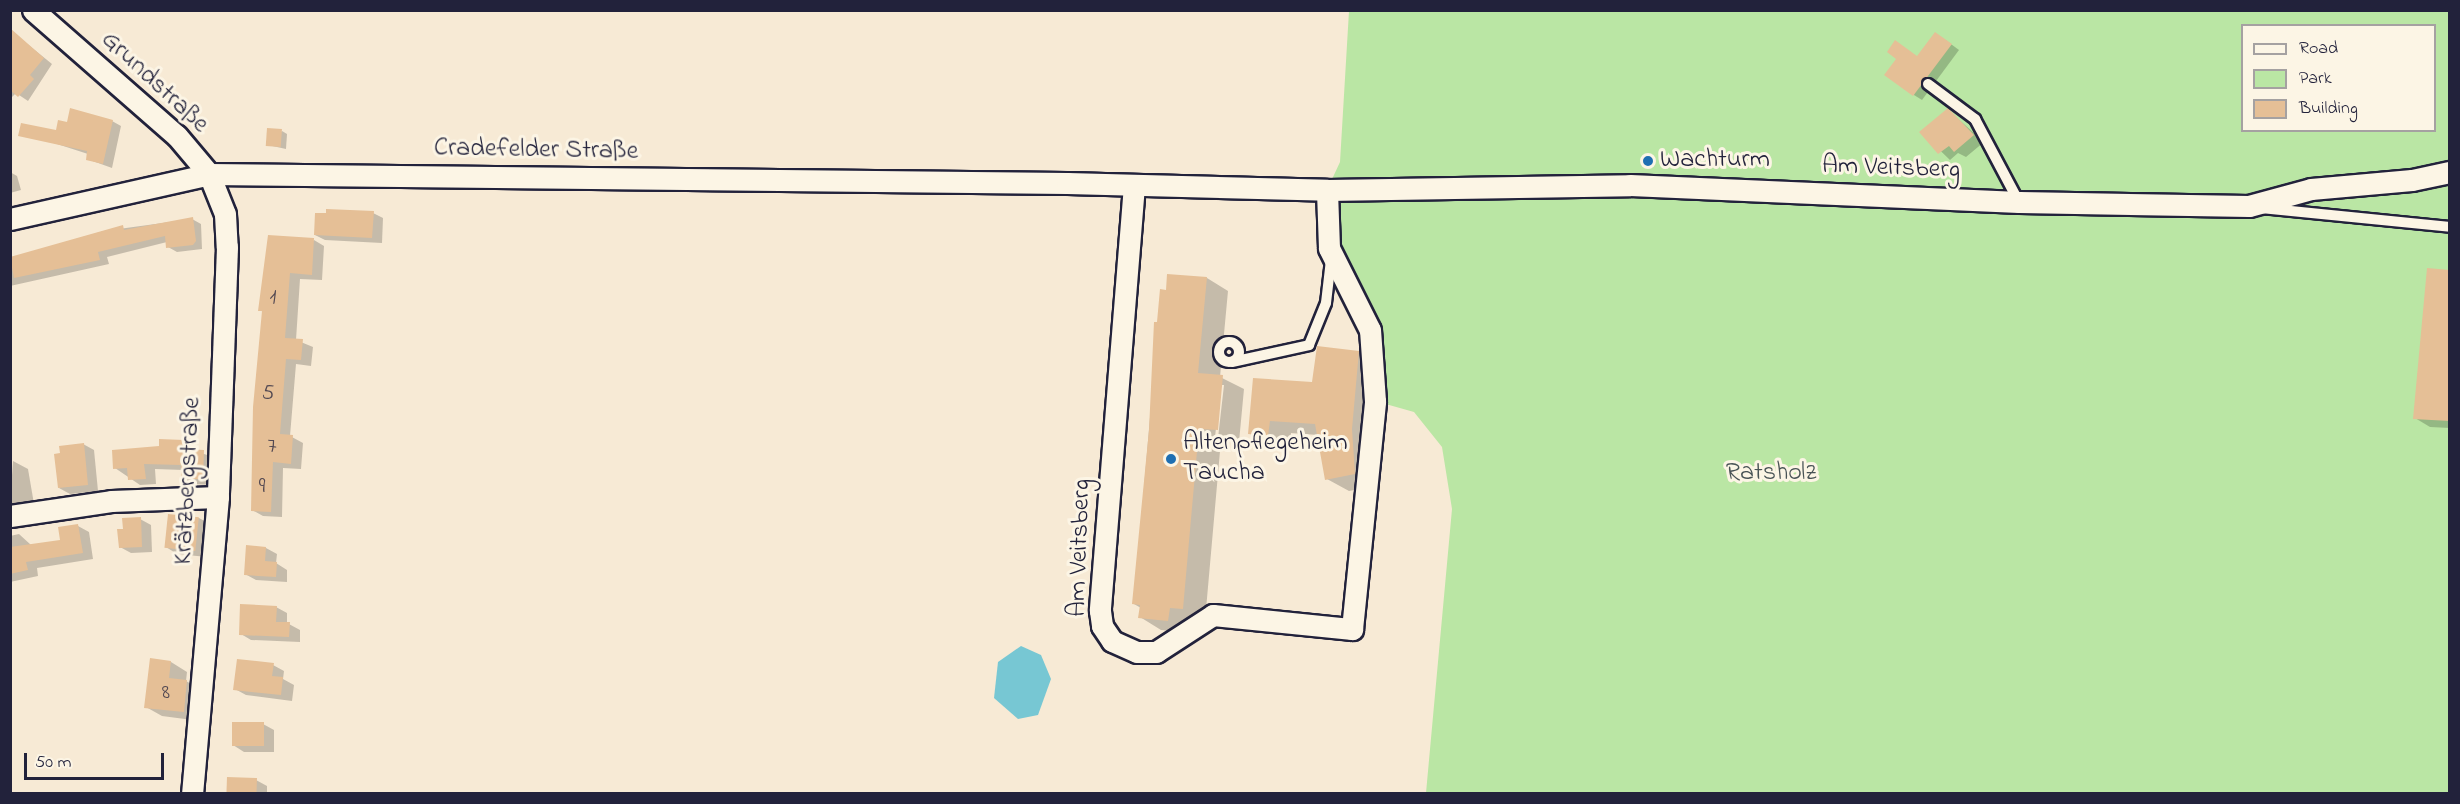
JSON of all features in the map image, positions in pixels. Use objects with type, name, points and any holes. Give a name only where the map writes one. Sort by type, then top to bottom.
[{"type":"street","name":"Grundstraße","points":[[33,10],[177,136],[209,174]]},
{"type":"street","name":"Am Veitsberg","points":[[1066,183],[1327,190],[1630,185],[2019,202],[2249,206],[2311,189],[2412,180],[2450,172]]},
{"type":"street","name":"Cradefelder Straße","points":[[10,219],[209,174],[1066,183]]},
{"type":"street","name":"Krätzbergstraße","points":[[192,794],[218,497],[227,247],[225,214],[209,174]]},
{"type":"street","name":"Am Veitsberg","points":[[1134,185],[1100,612],[1102,626],[1112,641],[1126,648],[1156,652],[1213,615],[1352,629],[1375,401],[1370,330],[1332,257],[1327,190]]},
{"type":"street","points":[[10,516],[111,501],[218,497]]},
{"type":"lane","points":[[1928,84],[1975,119],[2019,202]]},
{"type":"lane","points":[[2249,206],[2450,227]]},
{"type":"lane","points":[[1232,362],[1309,345],[1326,303],[1332,257]]},
{"type":"green space","name":"Ratsholz","points":[[1349,11],[2449,11],[2449,793],[1426,793],[1452,509],[1442,447],[1414,412],[1375,401],[1370,330],[1329,248],[1327,190],[1340,162]]},
{"type":"water","points":[[1021,646],[1041,655],[1051,679],[1038,715],[1018,719],[994,698],[998,662]]},
{"type":"building","points":[[10,28],[44,58],[30,75],[34,79],[18,97],[10,90]]},
{"type":"building","points":[[1935,32],[1952,44],[1913,96],[1884,75],[1896,59],[1887,52],[1895,40],[1917,56]]},
{"type":"building","points":[[70,108],[113,120],[103,164],[86,160],[87,151],[18,136],[21,123],[56,130],[58,120],[67,122]]},
{"type":"building","points":[[1948,108],[1974,135],[1954,152],[1949,146],[1938,154],[1919,132]]},
{"type":"building","points":[[267,128],[282,129],[281,147],[266,146]]},
{"type":"building","points":[[326,209],[374,211],[372,238],[314,235],[315,213],[326,213]]},
{"type":"building","points":[[193,217],[196,241],[193,245],[166,248],[165,236],[98,252],[100,260],[14,278],[10,257],[123,225],[124,230]]},
{"type":"building","points":[[268,235],[314,238],[312,275],[290,273],[285,338],[303,339],[301,360],[286,359],[280,434],[293,435],[291,464],[273,462],[271,512],[251,511],[253,407],[262,311],[258,311]]},
{"type":"building","points":[[2427,268],[2450,270],[2450,421],[2413,419]]},
{"type":"building","name":"Altenpflegeheim Taucha","points":[[1167,274],[1207,277],[1198,373],[1223,375],[1218,430],[1199,429],[1183,609],[1170,608],[1168,621],[1138,618],[1140,605],[1132,604],[1149,430],[1154,322],[1157,322],[1160,289],[1166,290]]},
{"type":"building","points":[[1317,346],[1359,351],[1352,429],[1355,474],[1325,480],[1315,424],[1270,421],[1268,436],[1248,434],[1253,378],[1312,382]]},
{"type":"building","points":[[159,439],[184,440],[184,449],[204,450],[203,479],[181,479],[181,465],[144,464],[146,479],[128,480],[127,468],[113,469],[112,450],[159,446]]},
{"type":"building","points":[[84,443],[88,485],[58,488],[54,454],[60,453],[59,446]]},
{"type":"building","points":[[168,514],[199,517],[195,551],[164,548]]},
{"type":"building","points":[[141,517],[142,547],[119,548],[117,529],[123,529],[122,518]]},
{"type":"building","points":[[78,524],[83,553],[26,562],[28,570],[10,574],[10,547],[60,540],[58,527]]},
{"type":"building","points":[[246,545],[266,547],[265,561],[277,562],[276,577],[244,575]]},
{"type":"building","points":[[240,604],[277,606],[276,622],[290,622],[289,637],[239,635]]},
{"type":"building","points":[[150,658],[171,661],[169,678],[187,680],[184,712],[144,708]]},
{"type":"building","points":[[237,659],[274,663],[272,676],[283,677],[281,695],[233,690]]},
{"type":"building","points":[[232,722],[264,722],[264,746],[232,746]]},
{"type":"building","points":[[227,777],[257,778],[256,794],[226,794]]},
{"type":"place","name":"Wachturm","points":[[1648,161]]},
{"type":"place","name":"Altenpflegeheim Taucha","points":[[1171,459]]}]
